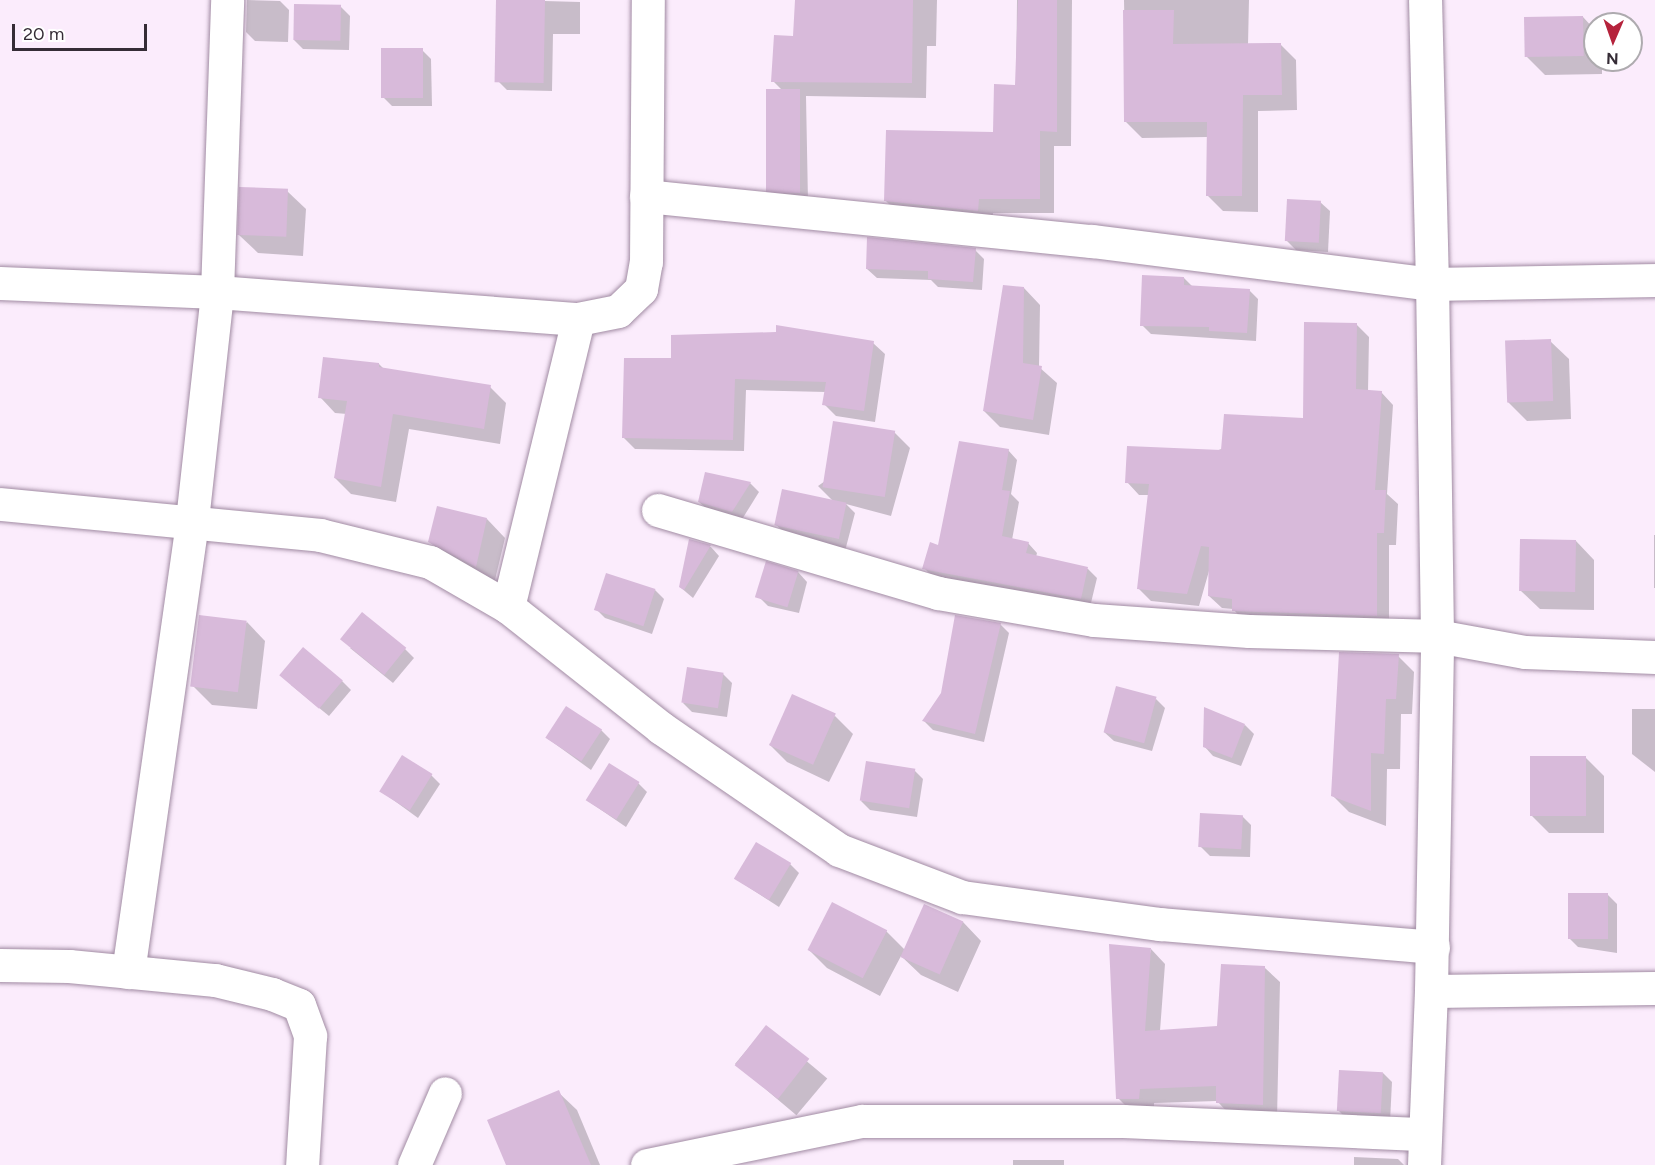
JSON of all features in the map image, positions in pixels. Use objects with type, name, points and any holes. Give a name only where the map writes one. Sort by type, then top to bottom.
[{"type":"street","points":[[128,972],[192,520],[217,292],[227,0]]},
{"type":"street","points":[[0,283],[217,292],[578,319],[618,311],[641,289],[646,261],[648,0]]},
{"type":"street","points":[[647,1165],[862,1121],[1123,1121],[1425,1149],[1433,946],[1437,636],[1425,0]]},
{"type":"street","points":[[646,196],[1092,241],[1432,284],[1655,280]]},
{"type":"street","points":[[508,607],[578,319]]},
{"type":"street","points":[[0,504],[192,520],[320,534],[430,562],[508,607],[661,728],[839,850],[962,897],[1160,924],[1433,946]]},
{"type":"street","points":[[658,510],[938,593],[1094,620],[1249,631],[1437,636],[1525,652],[1655,657]]},
{"type":"street","points":[[0,965],[128,972],[215,980],[272,994],[299,1005],[310,1036],[302,1165]]},
{"type":"street","points":[[1431,991],[1655,988]]},
{"type":"street","points":[[414,1165],[445,1093]]},
{"type":"building","points":[[496,0],[545,0],[544,83],[495,82]]},
{"type":"building","points":[[795,0],[913,0],[912,83],[771,82],[774,35],[793,36]]},
{"type":"building","points":[[1018,0],[1057,0],[1057,132],[1040,131],[1040,199],[979,199],[978,211],[884,201],[886,130],[993,132],[994,84],[1015,85]]},
{"type":"building","points":[[294,4],[341,5],[340,41],[293,40]]},
{"type":"building","points":[[1123,10],[1174,10],[1173,44],[1281,43],[1282,95],[1243,95],[1242,196],[1206,196],[1207,122],[1124,122]]},
{"type":"building","points":[[1583,16],[1583,56],[1525,57],[1524,17]]},
{"type":"building","points":[[381,48],[423,48],[423,98],[381,98]]},
{"type":"building","points":[[766,89],[800,89],[800,193],[766,193]]},
{"type":"building","points":[[239,187],[288,189],[286,237],[237,235]]},
{"type":"building","points":[[1287,199],[1321,201],[1319,243],[1285,241]]},
{"type":"building","points":[[867,237],[976,248],[973,282],[928,279],[928,271],[866,269]]},
{"type":"building","points":[[1142,275],[1184,277],[1184,285],[1250,289],[1247,333],[1209,331],[1209,327],[1140,326]]},
{"type":"building","points":[[1003,285],[1024,287],[1023,363],[1042,366],[1033,420],[983,411]]},
{"type":"building","points":[[1304,322],[1357,323],[1356,389],[1382,391],[1375,490],[1386,490],[1384,533],[1377,533],[1377,616],[1232,611],[1232,599],[1208,596],[1209,547],[1201,546],[1187,594],[1137,589],[1149,484],[1125,483],[1127,446],[1221,450],[1224,414],[1303,418]]},
{"type":"building","points":[[776,325],[874,341],[864,411],[822,405],[826,382],[735,379],[733,440],[622,438],[624,358],[671,358],[671,335],[776,332]]},
{"type":"building","points":[[1551,339],[1553,401],[1507,403],[1505,341]]},
{"type":"building","points":[[323,357],[379,363],[379,367],[491,385],[484,429],[393,414],[381,487],[334,478],[347,401],[318,398]]},
{"type":"building","points":[[833,421],[895,431],[885,497],[823,487]]},
{"type":"building","points":[[959,441],[1009,449],[1002,490],[1010,491],[1002,536],[1029,542],[1026,553],[1088,567],[1081,599],[922,569],[930,542],[938,545]]},
{"type":"building","points":[[705,472],[751,482],[732,512],[698,502]]},
{"type":"building","points":[[782,489],[847,503],[839,539],[774,525]]},
{"type":"building","points":[[437,506],[487,518],[476,567],[428,542]]},
{"type":"building","points":[[689,539],[711,545],[684,590],[679,587]]},
{"type":"building","points":[[1520,539],[1576,540],[1575,592],[1519,591]]},
{"type":"building","points":[[766,561],[799,571],[787,607],[755,597]]},
{"type":"building","points":[[606,573],[655,589],[643,626],[594,610]]},
{"type":"building","points":[[362,612],[406,648],[384,675],[340,639]]},
{"type":"building","points":[[199,615],[247,621],[238,692],[190,686]]},
{"type":"building","points":[[955,615],[1001,623],[975,734],[922,721],[941,693]]},
{"type":"building","points":[[303,647],[343,680],[319,709],[279,675]]},
{"type":"building","points":[[1339,652],[1399,654],[1396,699],[1386,699],[1384,754],[1371,753],[1371,811],[1331,796]]},
{"type":"building","points":[[687,667],[724,673],[718,708],[681,703]]},
{"type":"building","points":[[1116,686],[1157,697],[1144,743],[1104,732]]},
{"type":"building","points":[[792,694],[836,714],[813,765],[769,745]]},
{"type":"building","points":[[566,706],[602,729],[581,761],[545,738]]},
{"type":"building","points":[[1204,707],[1245,724],[1232,758],[1203,747]]},
{"type":"building","points":[[402,755],[433,774],[410,811],[379,791]]},
{"type":"building","points":[[1530,756],[1586,756],[1586,816],[1530,816]]},
{"type":"building","points":[[866,761],[915,769],[909,808],[860,801]]},
{"type":"building","points":[[609,763],[640,782],[616,819],[586,800]]},
{"type":"building","points":[[1200,813],[1243,815],[1241,849],[1198,847]]},
{"type":"building","points":[[756,842],[791,863],[769,900],[734,879]]},
{"type":"building","points":[[1568,893],[1608,893],[1608,939],[1568,939]]},
{"type":"building","points":[[832,902],[887,930],[863,978],[807,950]]},
{"type":"building","points":[[924,904],[963,921],[940,974],[900,957]]},
{"type":"building","points":[[1109,944],[1151,948],[1145,1031],[1217,1026],[1221,964],[1265,966],[1263,1105],[1216,1103],[1216,1086],[1140,1089],[1139,1099],[1116,1099]]},
{"type":"building","points":[[766,1025],[809,1059],[778,1099],[735,1065]]},
{"type":"building","points":[[1339,1070],[1383,1072],[1381,1113],[1337,1111]]},
{"type":"building","points":[[559,1090],[591,1165],[506,1165],[487,1120]]}]
